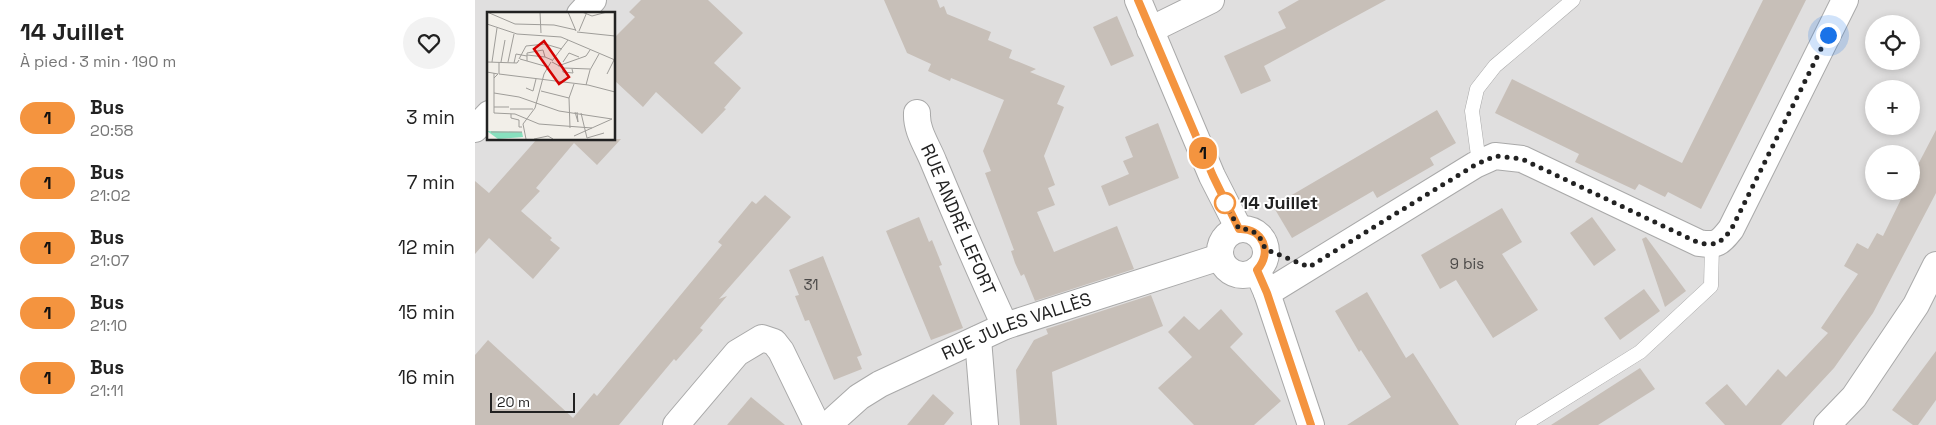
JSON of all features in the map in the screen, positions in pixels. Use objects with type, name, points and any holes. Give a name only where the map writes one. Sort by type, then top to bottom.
[{"type":"street","points":[[582,12],[593,0]]},
{"type":"street","points":[[1138,0],[1213,176],[1239,229]]},
{"type":"street","points":[[1150,30],[1211,0]]},
{"type":"street","points":[[1267,293],[1479,163],[1495,156],[1522,159],[1699,243],[1713,246],[1731,230],[1845,0]]},
{"type":"street","name":"RUE ANDRÉ LEFORT","points":[[917,114],[916,124],[966,242],[1005,326]]},
{"type":"street","points":[[475,129],[487,116]]},
{"type":"street","points":[[1261,259],[1250,274],[1235,274],[1228,270],[1220,256],[1221,242],[1226,236],[1239,229],[1253,231],[1263,241],[1261,259],[1267,293],[1311,425]]},
{"type":"street","name":"RUE JULES VALLÈS","points":[[828,425],[859,397],[879,384],[1005,326],[1220,256]]},
{"type":"street","points":[[1261,259],[1309,267]]},
{"type":"street","points":[[1827,425],[1854,397],[1916,305],[1936,265]]},
{"type":"street","points":[[676,425],[737,353],[762,338],[774,342],[781,351],[817,425]]},
{"type":"street","points":[[978,339],[985,425]]},
{"type":"lane","points":[[1479,163],[1472,111],[1477,89],[1495,66],[1573,0]]},
{"type":"lane","points":[[1523,425],[1639,352],[1711,286],[1713,246]]},
{"type":"shaded area","points":[[475,0],[1936,0],[1936,425],[475,425]]},
{"type":"building","points":[[641,0],[708,0],[743,33],[714,63],[741,88],[724,108],[726,109],[702,134],[656,92],[643,107],[615,81],[615,37],[635,17],[629,12]]},
{"type":"building","points":[[884,0],[937,0],[940,8],[944,6],[947,14],[991,32],[988,40],[1012,50],[1009,58],[1036,69],[1030,72],[1065,86],[1057,104],[1064,107],[1044,156],[1055,185],[1048,188],[1055,205],[1037,212],[1054,252],[1117,226],[1134,269],[1035,301],[1024,274],[1021,276],[1015,263],[1011,251],[1014,250],[985,173],[991,171],[983,151],[1004,100],[951,78],[950,81],[928,71],[931,64],[907,53]]},
{"type":"building","points":[[1299,0],[1386,0],[1264,66],[1271,81],[1241,94],[1224,56],[1286,28],[1278,12]]},
{"type":"building","points":[[1763,0],[1806,0],[1701,209],[1668,192],[1665,197],[1639,184],[1635,190],[1575,162],[1579,154],[1495,113],[1512,79],[1682,163]]},
{"type":"building","points":[[1117,16],[1134,56],[1111,66],[1093,27]]},
{"type":"building","points":[[1437,110],[1456,143],[1430,158],[1434,165],[1377,198],[1373,191],[1292,238],[1273,206]]},
{"type":"building","points":[[1158,123],[1179,178],[1109,206],[1101,186],[1129,174],[1123,161],[1133,157],[1125,137]]},
{"type":"building","points":[[1936,130],[1936,193],[1873,313],[1834,368],[1781,425],[1725,425],[1705,403],[1727,384],[1746,406],[1778,369],[1786,377],[1828,333],[1821,328],[1858,274],[1844,266],[1857,243],[1868,249],[1877,233],[1883,236],[1901,200],[1920,200],[1920,161]]},
{"type":"building","points":[[621,139],[597,165],[574,143],[536,188],[540,191],[521,211],[552,238],[550,240],[560,248],[533,279],[489,238],[475,254],[475,181],[489,193],[536,140]]},
{"type":"building","points":[[765,195],[791,217],[719,299],[727,296],[700,328],[703,330],[676,361],[674,359],[619,425],[475,425],[475,355],[488,340],[573,418],[594,393],[597,396],[722,245],[718,242],[752,201],[756,204]]},
{"type":"building","points":[[1502,208],[1522,242],[1502,254],[1538,310],[1493,338],[1456,280],[1440,289],[1421,255]]},
{"type":"building","points":[[919,217],[929,242],[932,240],[942,265],[939,266],[963,328],[931,340],[886,231]]},
{"type":"building","points":[[1592,217],[1616,250],[1594,266],[1570,233]]},
{"type":"building","points":[[1646,237],[1686,291],[1665,307],[1642,239]]},
{"type":"building","points":[[823,256],[862,355],[857,357],[862,369],[834,380],[809,320],[805,321],[795,296],[799,295],[789,270]]},
{"type":"building","points":[[1644,289],[1660,311],[1620,340],[1604,318]]},
{"type":"building","points":[[1367,292],[1406,358],[1413,353],[1459,425],[1347,425],[1391,397],[1361,350],[1359,352],[1335,311]]},
{"type":"building","points":[[1151,295],[1163,326],[1052,372],[1057,425],[1020,425],[1016,370],[1034,340],[1048,334],[1046,329]]},
{"type":"building","points":[[1221,309],[1243,334],[1230,347],[1281,401],[1254,425],[1194,425],[1158,388],[1192,357],[1168,332],[1184,316],[1199,330]]},
{"type":"building","points":[[1936,351],[1936,400],[1918,425],[1913,425],[1892,410]]},
{"type":"building","points":[[1640,368],[1655,389],[1598,425],[1551,425]]},
{"type":"building","points":[[933,394],[954,413],[944,425],[907,425]]},
{"type":"building","points":[[751,397],[785,425],[727,425]]},
{"type":"bus line","name":"1","points":[[1138,0],[1225,203],[1239,229],[1253,231],[1263,241],[1265,257],[1257,270],[1267,293],[1311,425]]},
{"type":"place","name":"14 Juillet","points":[[1225,203]]},
{"type":"route","points":[[1225,203],[1239,229],[1253,231],[1263,241],[1265,249],[1309,267],[1475,165],[1495,156],[1522,159],[1699,243],[1713,246],[1731,230],[1828,35]]}]
